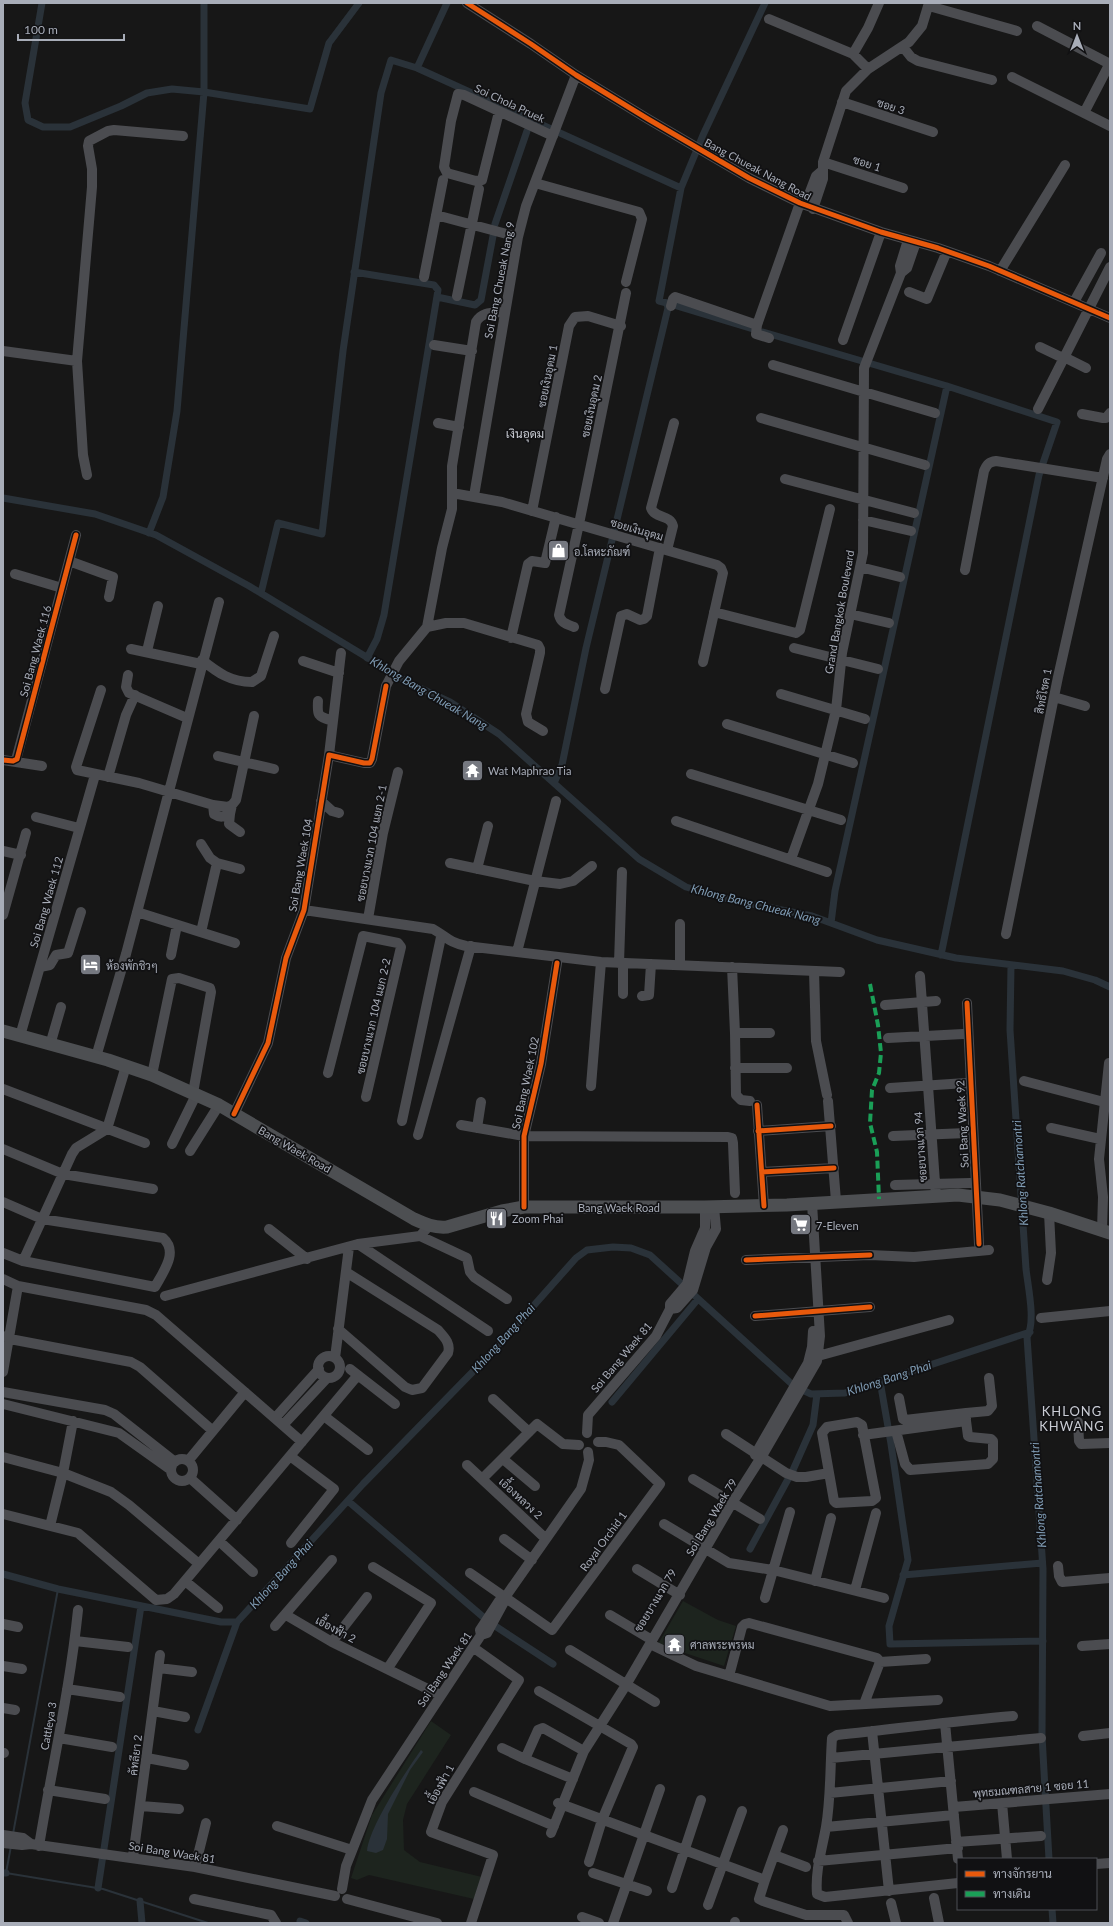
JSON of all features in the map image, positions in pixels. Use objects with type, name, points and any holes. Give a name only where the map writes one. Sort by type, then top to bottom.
[{"type":"main road","name":"Bang Waek Road","points":[[3,1031],[126,1066],[152,1075],[195,1094],[234,1114],[414,1219],[429,1226],[447,1227],[502,1211],[524,1207],[764,1206],[836,1201],[935,1190],[1000,1200],[1045,1212],[1106,1232]]},
{"type":"street","name":"Bang Chueak Nang Road","points":[[467,3],[531,44],[576,76],[749,178],[806,206],[881,232],[947,251],[1000,271],[1110,318]]},
{"type":"street","points":[[853,54],[868,28],[879,3]]},
{"type":"street","points":[[769,338],[758,335],[757,327],[806,206],[816,176],[823,166],[846,91],[868,69],[909,42],[922,26],[929,5],[1017,30]]},
{"type":"street","points":[[769,19],[853,54],[868,69]]},
{"type":"street","points":[[1037,26],[1110,64],[1084,113]]},
{"type":"street","points":[[903,47],[911,58],[918,61],[992,80]]},
{"type":"street","name":"Soi Bang Chueak Nang 9","points":[[474,496],[518,237],[526,206],[576,76]]},
{"type":"street","points":[[1012,77],[1110,126]]},
{"type":"street","name":"Soi Chola Pruek","points":[[499,112],[482,180],[476,180],[444,170],[452,116],[458,94],[464,95],[499,112],[554,131]]},
{"type":"street","name":"ซอย 3","points":[[842,102],[933,132]]},
{"type":"street","points":[[87,475],[83,455],[77,361],[92,187],[92,169],[88,146],[89,141],[108,131],[114,130],[183,136]]},
{"type":"street","points":[[1000,271],[1065,165]]},
{"type":"street","name":"ซอย 1","points":[[823,166],[903,188]]},
{"type":"street","points":[[424,278],[443,180]]},
{"type":"street","points":[[536,182],[639,212],[642,219],[626,282]]},
{"type":"street","points":[[457,296],[479,189]]},
{"type":"street","points":[[436,215],[518,237]]},
{"type":"street","points":[[843,340],[881,232]]},
{"type":"street","name":"Grand Bangkok Boulevard","points":[[791,859],[818,784],[836,710],[842,660],[860,567],[863,520],[864,368],[901,273],[900,266],[912,241]]},
{"type":"street","points":[[909,292],[928,299],[947,251]]},
{"type":"street","points":[[1074,302],[1101,253]]},
{"type":"street","points":[[1038,408],[1110,267]]},
{"type":"street","name":"ซอยเงินอุดม 2","points":[[574,627],[565,624],[560,620],[559,615],[621,326],[626,293]]},
{"type":"street","points":[[672,302],[675,297],[757,327]]},
{"type":"street","points":[[329,754],[364,763],[370,763],[386,686],[399,661],[427,627],[442,548],[450,516],[452,466],[476,322],[479,316],[485,313],[505,312]]},
{"type":"street","name":"ซอยเงินอุดม 1","points":[[532,510],[569,326],[575,317],[588,316],[621,326]]},
{"type":"street","points":[[434,345],[472,351]]},
{"type":"street","points":[[1040,347],[1086,368]]},
{"type":"street","points":[[3,351],[77,361]]},
{"type":"street","points":[[773,365],[935,413]]},
{"type":"street","points":[[1082,414],[1106,418],[1110,413]]},
{"type":"street","points":[[762,418],[925,465]]},
{"type":"street","points":[[438,423],[459,427]]},
{"type":"street","points":[[605,689],[621,616],[626,614],[640,620],[647,616],[663,549],[673,526],[669,518],[656,515],[651,508],[674,423]]},
{"type":"street","name":"สิทธิโชค 1","points":[[1006,934],[1054,697],[1107,459],[1110,454]]},
{"type":"street","points":[[965,570],[984,471],[986,465],[990,462],[1003,462],[1103,478]]},
{"type":"street","points":[[785,479],[914,512]]},
{"type":"street","name":"ซอยเงินอุดม","points":[[452,493],[474,496],[532,510],[721,568],[723,573],[703,662]]},
{"type":"street","points":[[714,612],[796,633],[800,630],[830,509]]},
{"type":"street","points":[[511,638],[528,564],[532,561],[545,563],[556,518]]},
{"type":"street","points":[[863,520],[911,531]]},
{"type":"street","name":"Soi Bang Waek 116","points":[[16,760],[76,534]]},
{"type":"street","points":[[69,561],[112,577],[109,597]]},
{"type":"street","points":[[860,567],[900,577]]},
{"type":"street","points":[[15,574],[62,588]]},
{"type":"street","points":[[96,1057],[137,912],[187,718],[219,602]]},
{"type":"street","points":[[147,651],[158,606]]},
{"type":"street","points":[[850,614],[889,623]]},
{"type":"street","points":[[427,627],[446,623],[464,622],[511,638],[538,645],[540,648],[526,714],[528,722],[543,730]]},
{"type":"street","points":[[131,649],[202,662],[228,678],[252,682],[261,676],[274,636]]},
{"type":"street","points":[[794,648],[878,669]]},
{"type":"street","name":"Soi Bang Waek 104","points":[[234,1114],[268,1043],[286,958],[304,910],[329,754],[341,653]]},
{"type":"street","points":[[303,661],[339,673]]},
{"type":"street","points":[[128,675],[126,687],[129,693],[187,718]]},
{"type":"street","points":[[101,690],[76,767],[80,772],[139,783],[231,810]]},
{"type":"street","points":[[782,694],[865,719]]},
{"type":"street","points":[[108,777],[126,715],[134,695]]},
{"type":"street","points":[[1054,697],[1085,706]]},
{"type":"street","points":[[318,701],[317,714],[320,717],[333,721]]},
{"type":"street","points":[[240,832],[229,824],[231,810],[236,800],[254,716]]},
{"type":"street","points":[[727,724],[853,763]]},
{"type":"street","points":[[218,756],[274,769]]},
{"type":"street","points":[[3,760],[16,760],[42,766]]},
{"type":"street","name":"ซอยบางแวก 104 แยก 2-1","points":[[372,920],[383,833],[398,772]]},
{"type":"street","points":[[690,774],[841,820]]},
{"type":"street","name":"Soi Bang Waek 112","points":[[20,1036],[95,775]]},
{"type":"street","points":[[321,801],[332,811],[339,813]]},
{"type":"street","points":[[517,952],[556,801]]},
{"type":"street","points":[[36,817],[79,828]]},
{"type":"street","points":[[676,821],[827,872]]},
{"type":"street","points":[[477,869],[488,826]]},
{"type":"street","points":[[3,914],[26,833]]},
{"type":"street","points":[[201,844],[210,858],[217,863],[240,869]]},
{"type":"street","points":[[3,851],[21,855]]},
{"type":"street","points":[[201,932],[217,863]]},
{"type":"street","points":[[450,863],[535,881],[567,884],[592,866]]},
{"type":"street","points":[[622,872],[622,994]]},
{"type":"street","points":[[304,910],[433,929],[441,937],[456,944],[601,962],[840,972]]},
{"type":"street","points":[[40,967],[50,965],[56,955],[68,953],[81,912]]},
{"type":"street","points":[[137,912],[235,943]]},
{"type":"street","points":[[328,1073],[363,936],[373,937],[372,920]]},
{"type":"street","points":[[680,924],[680,965]]},
{"type":"street","points":[[172,955],[177,925]]},
{"type":"street","name":"ซอยบางแวก 104 แยก 2-2","points":[[366,1097],[401,947],[398,943],[373,937]]},
{"type":"street","points":[[402,1121],[441,937]]},
{"type":"street","points":[[418,1135],[471,946]]},
{"type":"street","points":[[591,1086],[601,962]]},
{"type":"street","name":"Soi Bang Waek 102","points":[[524,1207],[524,1136],[541,1064],[556,963]]},
{"type":"street","points":[[642,996],[649,995],[651,964]]},
{"type":"street","points":[[732,967],[736,1095],[741,1100],[753,1103],[758,1131],[764,1206]]},
{"type":"street","points":[[814,972],[816,1041],[828,1098],[836,1201]]},
{"type":"street","name":"ซอยบางแวก 94","points":[[920,976],[935,1190]]},
{"type":"street","points":[[152,1075],[172,979],[179,978],[210,988],[211,992],[195,1094],[172,1144]]},
{"type":"street","points":[[885,1005],[936,1001]]},
{"type":"street","name":"Soi Bang Waek 92","points":[[967,1003],[979,1244]]},
{"type":"street","points":[[50,1045],[61,1007]]},
{"type":"street","points":[[735,1033],[770,1033]]},
{"type":"street","points":[[888,1038],[963,1034]]},
{"type":"street","points":[[1106,1232],[1099,1167],[1100,1139],[1109,1063]]},
{"type":"street","points":[[23,1261],[76,1148],[106,1129],[126,1066]]},
{"type":"street","points":[[735,1068],[787,1068]]},
{"type":"street","points":[[1024,1081],[1104,1102]]},
{"type":"street","points":[[890,1088],[966,1083]]},
{"type":"street","points":[[3,1089],[145,1143]]},
{"type":"street","points":[[477,1128],[481,1102]]},
{"type":"street","points":[[190,1151],[218,1105]]},
{"type":"street","points":[[461,1125],[524,1136],[728,1137],[732,1138],[734,1143],[734,1193]]},
{"type":"street","points":[[758,1131],[831,1126]]},
{"type":"street","points":[[1051,1128],[1100,1139]]},
{"type":"street","points":[[893,1136],[967,1133]]},
{"type":"street","points":[[3,1149],[63,1174],[153,1189]]},
{"type":"street","points":[[762,1172],[834,1168]]},
{"type":"street","points":[[895,1185],[935,1190],[970,1183]]},
{"type":"street","points":[[3,1202],[42,1219],[163,1238],[169,1243],[171,1254],[155,1287],[23,1261],[3,1253]]},
{"type":"street","points":[[800,1383],[810,1356],[815,1312],[808,1203]]},
{"type":"street","points":[[670,1309],[677,1308],[693,1290],[699,1266],[706,1247],[716,1229],[709,1207]]},
{"type":"street","name":"Soi Bang Waek 81","points":[[587,1433],[588,1415],[656,1336],[670,1309],[670,1304],[687,1284],[695,1251],[705,1228],[709,1207]]},
{"type":"street","points":[[1045,1212],[1051,1253],[1047,1280]]},
{"type":"street","points":[[420,1236],[429,1226]]},
{"type":"street","points":[[269,1229],[307,1259]]},
{"type":"street","points":[[165,1296],[354,1246],[420,1236],[467,1258],[470,1272],[474,1277],[507,1299]]},
{"type":"street","points":[[335,1358],[346,1272],[354,1246]]},
{"type":"street","points":[[354,1246],[488,1331]]},
{"type":"street","points":[[746,1260],[870,1255],[914,1257],[989,1250]]},
{"type":"street","points":[[338,1330],[405,1387],[412,1390],[422,1388],[450,1349],[448,1342],[438,1330],[346,1272]]},
{"type":"street","points":[[3,1280],[18,1286],[146,1310],[156,1315],[302,1442]]},
{"type":"street","points":[[3,1372],[6,1338],[18,1286]]},
{"type":"street","points":[[755,1316],[870,1307]]},
{"type":"street","points":[[1041,1318],[1110,1311]]},
{"type":"street","points":[[800,1383],[818,1356],[820,1336],[815,1312]]},
{"type":"street","points":[[818,1356],[949,1320]]},
{"type":"street","points":[[6,1338],[131,1362],[140,1367],[213,1430]]},
{"type":"street","points":[[275,1418],[319,1369],[322,1359],[328,1356],[335,1358],[340,1364],[340,1371],[335,1377],[327,1378],[322,1375],[319,1369]]},
{"type":"street","points":[[3,1514],[78,1533],[156,1600],[167,1599],[185,1582],[324,1416],[354,1372],[395,1404]]},
{"type":"street","points":[[283,1425],[327,1378]]},
{"type":"street","points":[[863,1435],[966,1417],[988,1411],[992,1406],[989,1378]]},
{"type":"street","name":"ซอยบางแวก 79","points":[[474,1792],[551,1828],[582,1750],[650,1640],[730,1501],[760,1454],[800,1383]]},
{"type":"street","points":[[3,1392],[105,1410],[114,1414],[173,1466],[174,1477],[179,1481],[190,1478]]},
{"type":"street","points":[[188,1461],[245,1392]]},
{"type":"street","points":[[900,1398],[903,1419],[905,1420],[966,1417]]},
{"type":"street","points":[[493,1399],[529,1432],[537,1424],[563,1444],[578,1445],[582,1450],[588,1452],[594,1450],[598,1442],[593,1434],[587,1433],[581,1436],[578,1445]]},
{"type":"street","points":[[3,1404],[118,1433],[173,1466]]},
{"type":"street","points":[[324,1416],[368,1450]]},
{"type":"street","points":[[892,1431],[904,1464],[910,1470],[991,1462],[993,1453],[991,1438],[968,1436],[966,1417]]},
{"type":"street","points":[[50,1526],[73,1421]]},
{"type":"street","points":[[857,1422],[862,1425],[863,1435],[876,1498],[874,1500],[836,1503],[834,1501],[829,1473],[822,1433],[823,1429],[857,1422]]},
{"type":"street","points":[[1078,1422],[1079,1440],[1081,1444],[1110,1442]]},
{"type":"street","name":"เอื้องหลวง 2","points":[[529,1432],[482,1479],[546,1539]]},
{"type":"street","points":[[726,1434],[760,1454],[786,1473],[797,1477],[829,1473]]},
{"type":"street","name":"Royal Orchid 1","points":[[503,1600],[552,1630],[660,1484],[619,1445],[598,1442]]},
{"type":"street","name":"Soi Bang Waek 81","points":[[3,1843],[29,1843],[133,1857],[338,1892],[346,1866],[372,1800],[440,1695],[474,1648],[503,1600],[581,1489],[589,1460],[588,1452]]},
{"type":"street","points":[[290,1456],[334,1489],[291,1543]]},
{"type":"street","points":[[3,1457],[63,1472],[112,1492],[199,1564]]},
{"type":"street","name":"เอื้องหลวง 2","points":[[502,1458],[535,1486]]},
{"type":"street","points":[[173,1466],[181,1460],[188,1461]]},
{"type":"street","points":[[188,1461],[193,1470],[190,1478]]},
{"type":"street","points":[[467,1465],[482,1479]]},
{"type":"street","points":[[190,1478],[236,1520]]},
{"type":"street","points":[[693,1480],[760,1519]]},
{"type":"street","points":[[765,1598],[790,1512]]},
{"type":"street","points":[[855,1590],[876,1513]]},
{"type":"street","points":[[815,1581],[831,1518]]},
{"type":"street","points":[[664,1524],[729,1563],[772,1570],[884,1598]]},
{"type":"street","points":[[504,1539],[532,1560]]},
{"type":"street","points":[[218,1541],[253,1572]]},
{"type":"street","points":[[275,1626],[332,1560]]},
{"type":"street","points":[[1058,1566],[1062,1582],[1110,1578]]},
{"type":"street","points":[[373,1567],[431,1603],[388,1668]]},
{"type":"street","points":[[637,1569],[677,1593]]},
{"type":"street","points":[[470,1572],[503,1600]]},
{"type":"street","points":[[185,1582],[218,1608]]},
{"type":"street","points":[[332,1642],[367,1597]]},
{"type":"street","name":"Cattleya 3","points":[[29,1843],[48,1790],[59,1738],[75,1641],[78,1610]]},
{"type":"street","name":"เอื้องฟ้า 2","points":[[286,1615],[332,1642],[388,1668],[440,1695]]},
{"type":"street","points":[[610,1615],[686,1662],[830,1706],[938,1700]]},
{"type":"street","points":[[729,1676],[742,1627],[744,1624],[750,1623],[872,1655],[880,1662],[926,1659]]},
{"type":"street","points":[[3,1624],[18,1627]]},
{"type":"street","points":[[75,1641],[128,1647]]},
{"type":"street","points":[[1082,1646],[1110,1644]]},
{"type":"street","name":"เอื้องฟ้า 1","points":[[471,1923],[494,1855],[431,1832],[442,1802],[519,1680],[474,1648]]},
{"type":"street","points":[[570,1650],[655,1702]]},
{"type":"street","name":"คัทลียา 2","points":[[133,1857],[160,1655]]},
{"type":"street","points":[[864,1704],[880,1662]]},
{"type":"street","points":[[3,1666],[22,1668]]},
{"type":"street","points":[[159,1668],[192,1672]]},
{"type":"street","points":[[67,1689],[120,1697]]},
{"type":"street","points":[[539,1691],[632,1744],[633,1747],[602,1820],[588,1862]]},
{"type":"street","points":[[3,1708],[15,1710]]},
{"type":"street","points":[[153,1712],[185,1717]]},
{"type":"street","points":[[957,1883],[889,1891],[820,1896],[817,1894],[818,1861],[826,1827],[830,1793],[832,1738],[834,1736],[952,1721],[1013,1716]]},
{"type":"street","points":[[945,1723],[958,1858]]},
{"type":"street","points":[[525,1759],[538,1730],[543,1728],[582,1750]]},
{"type":"street","points":[[872,1731],[889,1891]]},
{"type":"street","points":[[1083,1736],[1110,1732]]},
{"type":"street","points":[[59,1738],[112,1747]]},
{"type":"street","points":[[831,1758],[1041,1738]]},
{"type":"street","points":[[502,1748],[571,1778]]},
{"type":"street","points":[[147,1758],[184,1765]]},
{"type":"street","points":[[830,1793],[951,1781]]},
{"type":"street","points":[[613,1923],[660,1789]]},
{"type":"street","points":[[48,1790],[105,1799]]},
{"type":"street","name":"พุทธมณฑลสาย 1 ซอย 11","points":[[826,1827],[882,1822],[1034,1800],[1110,1794]]},
{"type":"street","points":[[672,1888],[701,1800]]},
{"type":"street","points":[[561,1804],[765,1880]]},
{"type":"street","points":[[1002,1804],[1007,1858]]},
{"type":"street","points":[[141,1806],[179,1808]]},
{"type":"street","points":[[708,1905],[742,1811]]},
{"type":"street","points":[[195,1867],[206,1823]]},
{"type":"street","points":[[277,1826],[352,1850]]},
{"type":"street","points":[[783,1830],[759,1895],[759,1899],[806,1915],[844,1915],[848,1923]]},
{"type":"street","points":[[3,1835],[29,1843]]},
{"type":"street","points":[[818,1861],[886,1856],[957,1845],[1041,1836]]},
{"type":"street","points":[[774,1855],[806,1867]]},
{"type":"street","points":[[1097,1864],[1110,1863]]},
{"type":"street","points":[[594,1873],[647,1891]]},
{"type":"street","points":[[338,1892],[348,1893],[347,1899],[437,1923]]},
{"type":"street","points":[[934,1898],[940,1923]]},
{"type":"street","points":[[194,1899],[266,1914],[271,1916],[276,1923]]},
{"type":"street","points":[[891,1903],[896,1923]]},
{"type":"street","points":[[582,1917],[599,1923]]},
{"type":"shaded area","points":[[683,1601],[718,1620],[736,1626],[724,1666],[658,1644]]},
{"type":"shaded area","points":[[431,1721],[451,1735],[407,1804],[403,1820],[404,1850],[420,1862],[482,1877],[474,1899],[369,1875],[357,1880],[351,1878],[372,1815]]},
{"type":"shaded area","points":[[421,1750],[423,1752],[410,1770],[388,1814],[387,1839],[383,1850],[376,1853],[367,1851],[369,1841],[381,1814]]},
{"type":"waterway","points":[[42,3],[25,103],[28,120],[43,127],[70,127],[121,106],[147,93],[172,89],[204,92],[310,109],[329,43],[359,3]]},
{"type":"waterway","points":[[149,533],[163,497],[177,411],[204,92],[204,3]]},
{"type":"waterway","points":[[261,593],[278,523],[322,534],[343,351],[381,93],[391,60],[417,68],[447,3]]},
{"type":"waterway","points":[[554,783],[562,765],[586,648],[668,308],[667,303],[659,301],[681,188],[703,135],[765,3]]},
{"type":"waterway","points":[[417,68],[681,188]]},
{"type":"waterway","points":[[495,224],[527,131]]},
{"type":"waterway","points":[[437,297],[475,305],[481,300],[493,236]]},
{"type":"waterway","points":[[354,272],[434,285],[438,290],[384,615],[377,639],[367,658]]},
{"type":"waterway","points":[[667,303],[753,329]]},
{"type":"waterway","points":[[763,332],[947,386],[1057,422],[1039,475],[941,955]]},
{"type":"waterway","points":[[831,923],[835,891],[947,386]]},
{"type":"waterway","name":"Khlong Bang Chueak Nang","points":[[3,498],[95,514],[156,535],[249,586],[411,684],[450,702],[499,734],[639,859],[686,887],[731,900],[812,916],[877,940],[956,958],[1063,971],[1095,980],[1110,987]]},
{"type":"waterway","name":"Khlong Ratchamontri","points":[[1011,965],[1010,1030],[1026,1269],[1031,1304],[1031,1323],[1030,1331],[1027,1337],[1043,1569],[1042,1736],[1049,1858]]},
{"type":"waterway","name":"Khlong Bang Phai","points":[[3,1574],[58,1589],[221,1622],[237,1622],[363,1484],[495,1349],[576,1258],[587,1250],[613,1247],[631,1248],[650,1255],[794,1386],[811,1394],[845,1393],[1030,1332]]},
{"type":"waterway","points":[[612,1402],[698,1299]]},
{"type":"waterway","points":[[880,1381],[908,1560],[889,1626],[890,1644],[1043,1641]]},
{"type":"waterway","points":[[750,1549],[793,1470],[813,1425],[817,1394]]},
{"type":"waterway","points":[[348,1501],[489,1622],[553,1664]]},
{"type":"waterway","points":[[903,1575],[1042,1563]]},
{"type":"waterway","points":[[13,1834],[58,1589]]},
{"type":"waterway","points":[[98,1888],[141,1606]]},
{"type":"waterway","points":[[198,1730],[237,1622]]},
{"type":"waterway","points":[[11,1846],[6,1873],[103,1889],[208,1923]]},
{"type":"waterway","points":[[140,1901],[142,1923]]},
{"type":"waterway","name":"Khlong Ratchamontri","points":[[1052,1910],[1053,1923]]},
{"type":"waterway","points":[[300,1921],[306,1923]]},
{"type":"marked path","points":[[870,984],[878,1025],[881,1053],[879,1073],[872,1090],[870,1123],[877,1152],[879,1199]]},
{"type":"cycle path","points":[[467,3],[576,75],[648,119],[749,178],[800,203],[881,232],[938,248],[989,266],[1110,318]]},
{"type":"cycle path","points":[[3,760],[13,761],[17,759],[76,535]]},
{"type":"cycle path","points":[[234,1114],[268,1043],[286,958],[304,910],[329,755],[370,763],[386,686]]},
{"type":"cycle path","points":[[524,1207],[524,1136],[541,1064],[557,963]]},
{"type":"cycle path","points":[[967,1003],[979,1244]]},
{"type":"cycle path","points":[[757,1105],[764,1206]]},
{"type":"cycle path","points":[[758,1131],[831,1126]]},
{"type":"cycle path","points":[[762,1172],[834,1168]]},
{"type":"cycle path","points":[[746,1260],[870,1255]]},
{"type":"cycle path","points":[[755,1316],[870,1307]]},
{"type":"place","name":"อ.โลหะภัณฑ์","points":[[558,551]]},
{"type":"place","name":"Wat Maphrao Tia","points":[[473,770]]},
{"type":"place","name":"ห้องพักชิวๆ","points":[[91,965]]},
{"type":"place","name":"Zoom Phai","points":[[496,1218]]},
{"type":"place","name":"7-Eleven","points":[[800,1225]]},
{"type":"place","name":"ศาลพระพรหม","points":[[675,1644]]},
{"type":"district","name":"เงินอุดม","points":[[525,433]]},
{"type":"district","name":"KHLONG KHWANG","points":[[1072,1418]]}]
